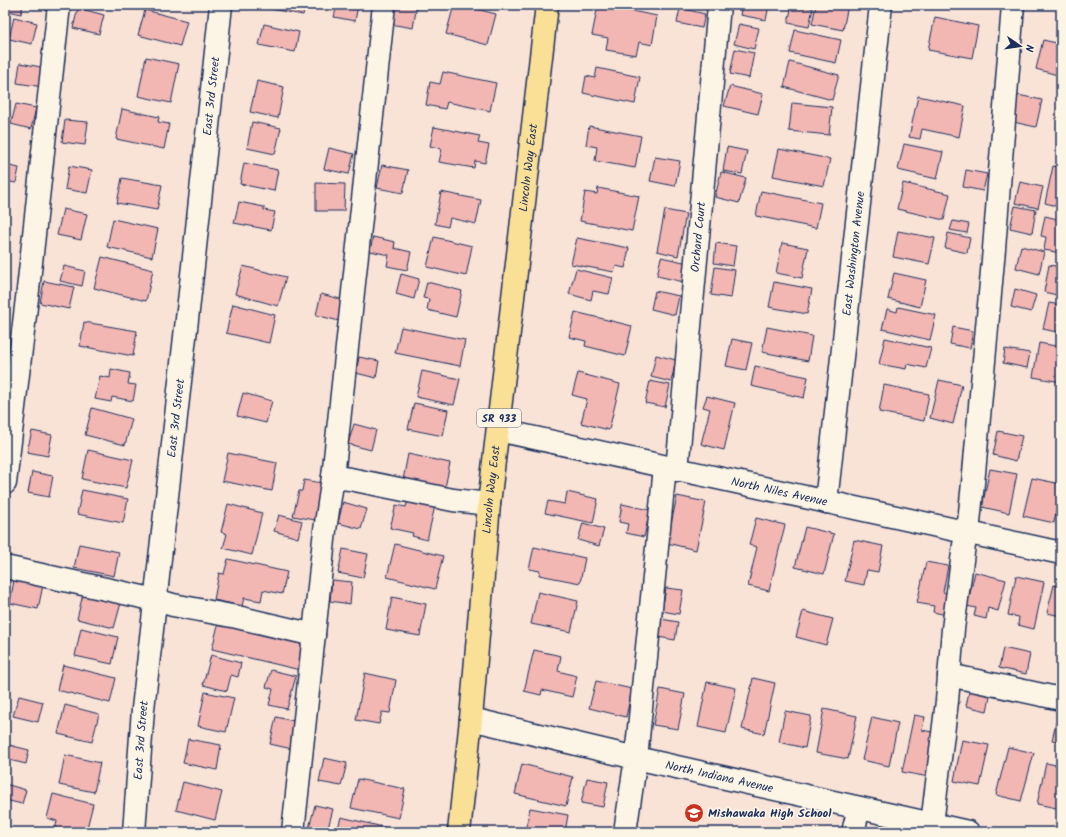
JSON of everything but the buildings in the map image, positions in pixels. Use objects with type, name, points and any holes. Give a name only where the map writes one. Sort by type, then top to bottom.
[{"type":"main road","name":"Lincoln Way East","points":[[459,832],[471,718],[489,504],[547,5]]},
{"type":"street","points":[[5,483],[29,282],[59,5]]},
{"type":"street","name":"East 3rd Street","points":[[134,832],[143,709],[221,5]]},
{"type":"street","points":[[293,832],[325,530],[333,477],[384,5]]},
{"type":"street","name":"Orchard Court","points":[[625,832],[636,758],[698,236],[708,106],[719,5]]},
{"type":"street","name":"East Washington Avenue","points":[[826,502],[881,5]]},
{"type":"street","points":[[932,824],[949,675],[952,629],[964,545],[968,532],[994,249],[1013,5]]},
{"type":"street","name":"North Niles Avenue","points":[[498,430],[1061,553]]},
{"type":"street","points":[[333,477],[350,479],[453,500],[489,504]]},
{"type":"street","points":[[5,567],[314,635]]},
{"type":"street","points":[[949,675],[1061,699]]},
{"type":"street","name":"North Indiana Avenue","points":[[471,718],[636,758],[859,808],[909,826],[932,824],[968,832]]},
{"type":"street","points":[[853,832],[859,808]]},
{"type":"place","name":"Mishawaka High School","points":[[694,813]]}]
